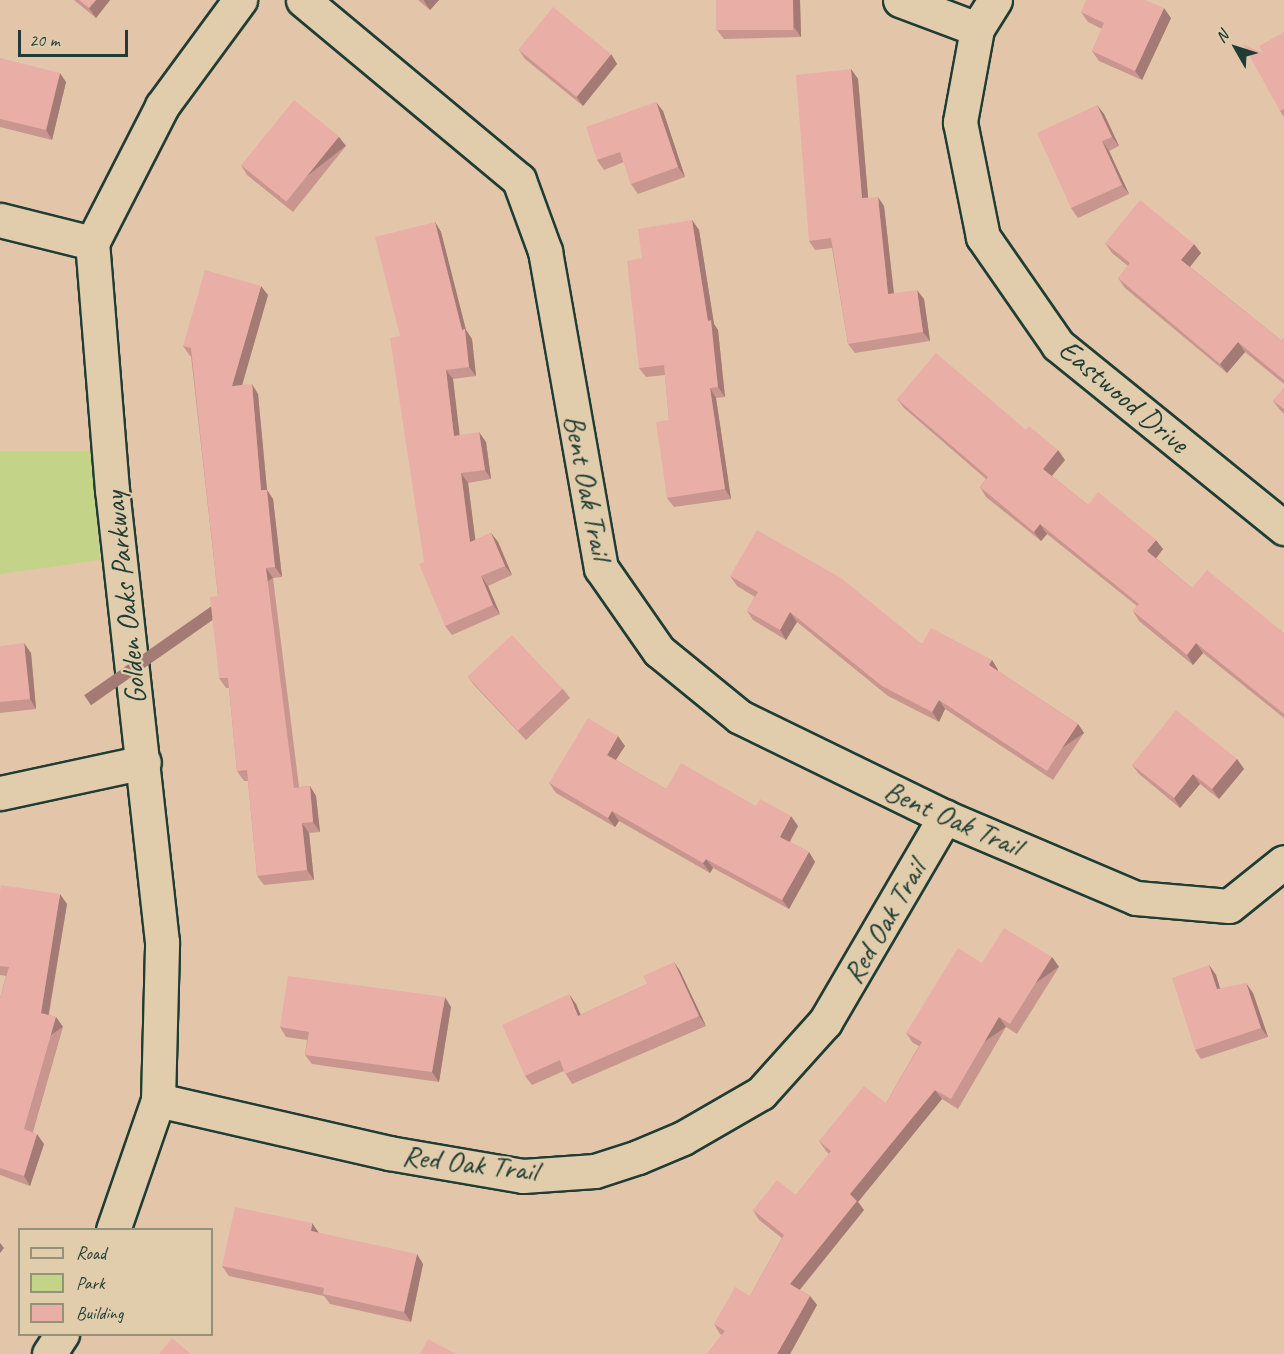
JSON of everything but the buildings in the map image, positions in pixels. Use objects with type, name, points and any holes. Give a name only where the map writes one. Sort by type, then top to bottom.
[{"type":"street","points":[[0,220],[92,243],[162,106],[240,0]]},
{"type":"street","name":"Bent Oak Trail","points":[[303,0],[519,180],[545,251],[601,568],[659,651],[740,717],[945,817],[1136,898],[1229,906],[1284,862]]},
{"type":"street","points":[[900,0],[977,29]]},
{"type":"street","name":"Eastwood Drive","points":[[995,0],[977,29],[960,122],[983,237],[1058,345],[1284,528]]},
{"type":"street","name":"Golden Oaks Parkway","points":[[92,243],[112,490],[144,762],[162,942],[158,1100],[113,1228]]},
{"type":"street","points":[[0,793],[144,762]]},
{"type":"street","name":"Red Oak Trail","points":[[158,1100],[389,1153],[523,1176],[595,1171],[638,1157],[683,1138],[761,1093],[817,1031],[945,817]]},
{"type":"street","points":[[49,1354],[61,1336]]},
{"type":"green space","points":[[0,451],[91,451],[100,560],[0,574]]}]
